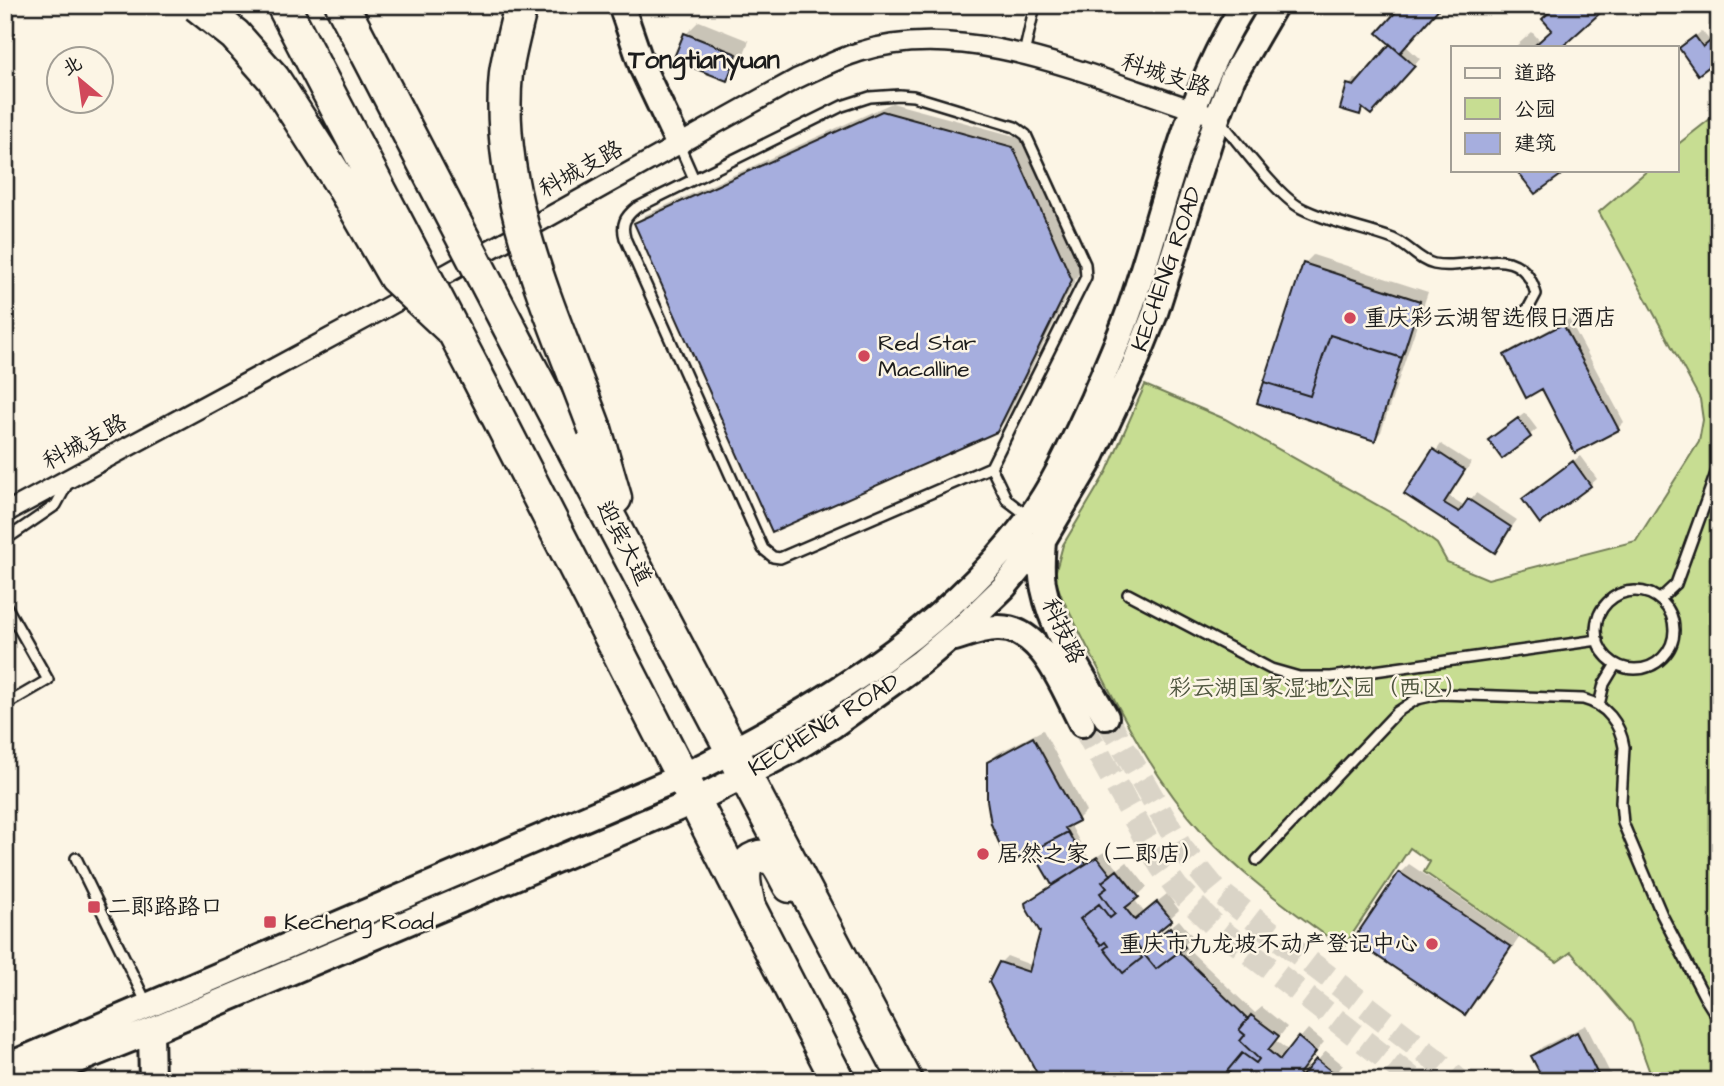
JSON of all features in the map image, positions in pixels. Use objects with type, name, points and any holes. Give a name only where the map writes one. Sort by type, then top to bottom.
[{"type":"highway","points":[[197,5],[235,35],[273,78],[343,187],[395,277],[455,333]]},
{"type":"highway","points":[[283,5],[455,333],[838,1081]]},
{"type":"highway","points":[[521,5],[506,72],[505,138],[516,202],[533,261],[595,429],[633,560]]},
{"type":"highway","name":"迎宾大道","points":[[349,18],[906,1081]]},
{"type":"highway","points":[[749,905],[744,880],[746,867],[759,857],[770,858],[778,865],[841,980],[876,1023]]},
{"type":"main road","points":[[621,5],[643,69],[678,143]]},
{"type":"main road","name":"KECHENG ROAD","points":[[740,763],[911,639],[981,576],[1030,517],[1069,451],[1112,355],[1131,307],[1192,110],[1211,66],[1244,5]]},
{"type":"main road","name":"KECHENG ROAD","points":[[26,1081],[151,1031],[689,789],[740,763],[832,726],[899,679],[947,640],[1004,587],[1043,540],[1088,464],[1154,316],[1217,118],[1233,77],[1275,5]]},
{"type":"main road","name":"科技路","points":[[1043,540],[1042,574],[1046,599],[1064,641],[1106,717]]},
{"type":"main road","points":[[947,640],[998,628],[1015,630],[1026,635],[1049,661],[1082,724]]},
{"type":"main road","name":"KECHENG ROAD","points":[[5,1068],[148,1006],[689,789]]},
{"type":"main road","points":[[151,1031],[152,1081]]},
{"type":"street","name":"科城支路","points":[[5,513],[378,312],[796,79],[860,52],[927,41],[959,42],[1024,54],[1217,118]]},
{"type":"lane","points":[[1024,54],[1035,5]]},
{"type":"lane","points":[[878,96],[913,96],[1015,127],[1026,135],[1085,264],[1086,277],[991,467],[780,558],[768,555],[623,229],[628,214],[842,106],[878,96]]},
{"type":"lane","points":[[1217,118],[1286,197],[1303,209],[1397,241],[1433,264],[1496,259],[1513,263],[1528,277],[1536,294],[1528,309],[1515,318]]},
{"type":"lane","points":[[678,143],[695,179]]},
{"type":"lane","points":[[1660,599],[1676,584],[1719,465]]},
{"type":"lane","points":[[991,467],[1007,500],[1030,517]]},
{"type":"lane","points":[[5,540],[56,505],[70,478]]},
{"type":"lane","points":[[1624,592],[1649,593],[1660,599],[1673,620],[1674,633],[1664,656],[1654,664],[1628,668],[1616,664],[1605,655],[1596,631],[1597,618],[1603,607],[1624,592]]},
{"type":"lane","points":[[1128,594],[1271,669],[1299,677],[1331,677],[1598,640]]},
{"type":"lane","points":[[5,604],[48,680],[5,705]]},
{"type":"lane","points":[[1599,705],[1604,684],[1616,664]]},
{"type":"lane","points":[[1257,860],[1397,712],[1417,699],[1440,694],[1583,699],[1599,705],[1615,722],[1623,738],[1621,813],[1627,835],[1662,915],[1719,1020]]},
{"type":"lane","points":[[76,858],[148,1006]]},
{"type":"green space","name":"彩云湖国家湿地公园（西区）","points":[[1719,112],[1719,1081],[1653,1081],[1632,1023],[1571,952],[1557,962],[1424,872],[1430,862],[1410,848],[1343,948],[1288,908],[1252,880],[1203,833],[1161,779],[1110,691],[1063,600],[1055,574],[1063,545],[1107,471],[1145,385],[1225,419],[1409,523],[1437,544],[1447,562],[1488,579],[1636,541],[1699,442],[1703,420],[1700,399],[1599,212],[1646,172],[1678,172],[1678,144]]},
{"type":"building","points":[[1402,5],[1442,5],[1400,53],[1377,33]]},
{"type":"building","points":[[1557,5],[1609,5],[1563,46],[1534,46],[1552,30],[1542,19]]},
{"type":"building","points":[[684,33],[737,54],[727,81],[673,60]]},
{"type":"building","points":[[1719,34],[1719,59],[1698,75],[1679,48],[1695,36],[1703,47]]},
{"type":"building","points":[[1390,44],[1415,66],[1371,115],[1362,108],[1360,115],[1340,109],[1347,84],[1354,86]]},
{"type":"building","name":"Red Star Macalline","points":[[882,111],[1013,147],[1072,280],[997,432],[772,532],[634,223]]},
{"type":"building","points":[[1518,172],[1565,172],[1535,194]]},
{"type":"building","name":"重庆彩云湖智选假日酒店","points":[[1303,263],[1420,301],[1402,358],[1330,335],[1310,396],[1264,382]]},
{"type":"building","points":[[1563,324],[1619,430],[1575,453],[1542,389],[1526,398],[1504,355]]},
{"type":"building","points":[[1330,335],[1402,358],[1375,441],[1257,403],[1264,382],[1310,396]]},
{"type":"building","points":[[1518,418],[1531,437],[1502,459],[1488,440]]},
{"type":"building","points":[[1433,449],[1465,470],[1444,503],[1459,512],[1468,499],[1511,527],[1495,553],[1404,494]]},
{"type":"building","points":[[1573,461],[1591,486],[1540,524],[1522,499]]},
{"type":"building","points":[[1033,737],[1079,821],[1065,828],[1068,832],[1008,864],[991,824],[987,800],[987,762]]},
{"type":"building","points":[[1068,832],[1086,864],[1052,885],[1032,851]]},
{"type":"building","points":[[1097,857],[1111,875],[1102,882],[1107,888],[1100,893],[1115,914],[1110,918],[1099,904],[1080,919],[1101,945],[1105,942],[1108,946],[1104,949],[1123,973],[1142,958],[1131,944],[1134,942],[1156,969],[1179,952],[1248,1019],[1239,1030],[1245,1035],[1240,1041],[1259,1059],[1256,1063],[1242,1053],[1227,1071],[1239,1081],[1041,1081],[989,982],[999,962],[1029,972],[1040,932],[1025,903]]},
{"type":"building","points":[[1117,870],[1139,897],[1125,908],[1135,920],[1157,902],[1172,920],[1150,938],[1152,941],[1170,927],[1185,947],[1156,969],[1134,942],[1131,944],[1142,958],[1123,973],[1104,949],[1108,946],[1105,942],[1101,945],[1080,919],[1099,904],[1110,918],[1115,914],[1100,893],[1107,888],[1102,882]]},
{"type":"building","name":"重庆市九龙坡不动产登记中心","points":[[1399,872],[1511,947],[1465,1015],[1353,940]]},
{"type":"building","points":[[1251,1015],[1279,1036],[1268,1050],[1280,1060],[1298,1037],[1316,1052],[1299,1074],[1302,1076],[1316,1059],[1335,1074],[1330,1081],[1239,1081],[1227,1071],[1242,1053],[1256,1063],[1259,1059],[1240,1041],[1245,1035],[1239,1030]]},
{"type":"building","points":[[1577,1032],[1601,1081],[1544,1081],[1531,1056]]},
{"type":"tunnel","points":[[1106,717],[1181,848],[1215,889],[1459,1081]]},
{"type":"tunnel","points":[[1082,724],[1161,866],[1177,888],[1216,927],[1415,1081]]},
{"type":"place","name":"重庆彩云湖智选假日酒店","points":[[1350,318]]},
{"type":"place","name":"Red Star Macalline","points":[[864,356]]},
{"type":"place","name":"居然之家（二郎店）","points":[[983,854]]},
{"type":"place","name":"二郎路路口","points":[[94,907]]},
{"type":"place","name":"Kecheng Road","points":[[270,922]]},
{"type":"place","name":"重庆市九龙坡不动产登记中心","points":[[1432,944]]},
{"type":"district","name":"Tongtianyuan","points":[[704,60]]}]
